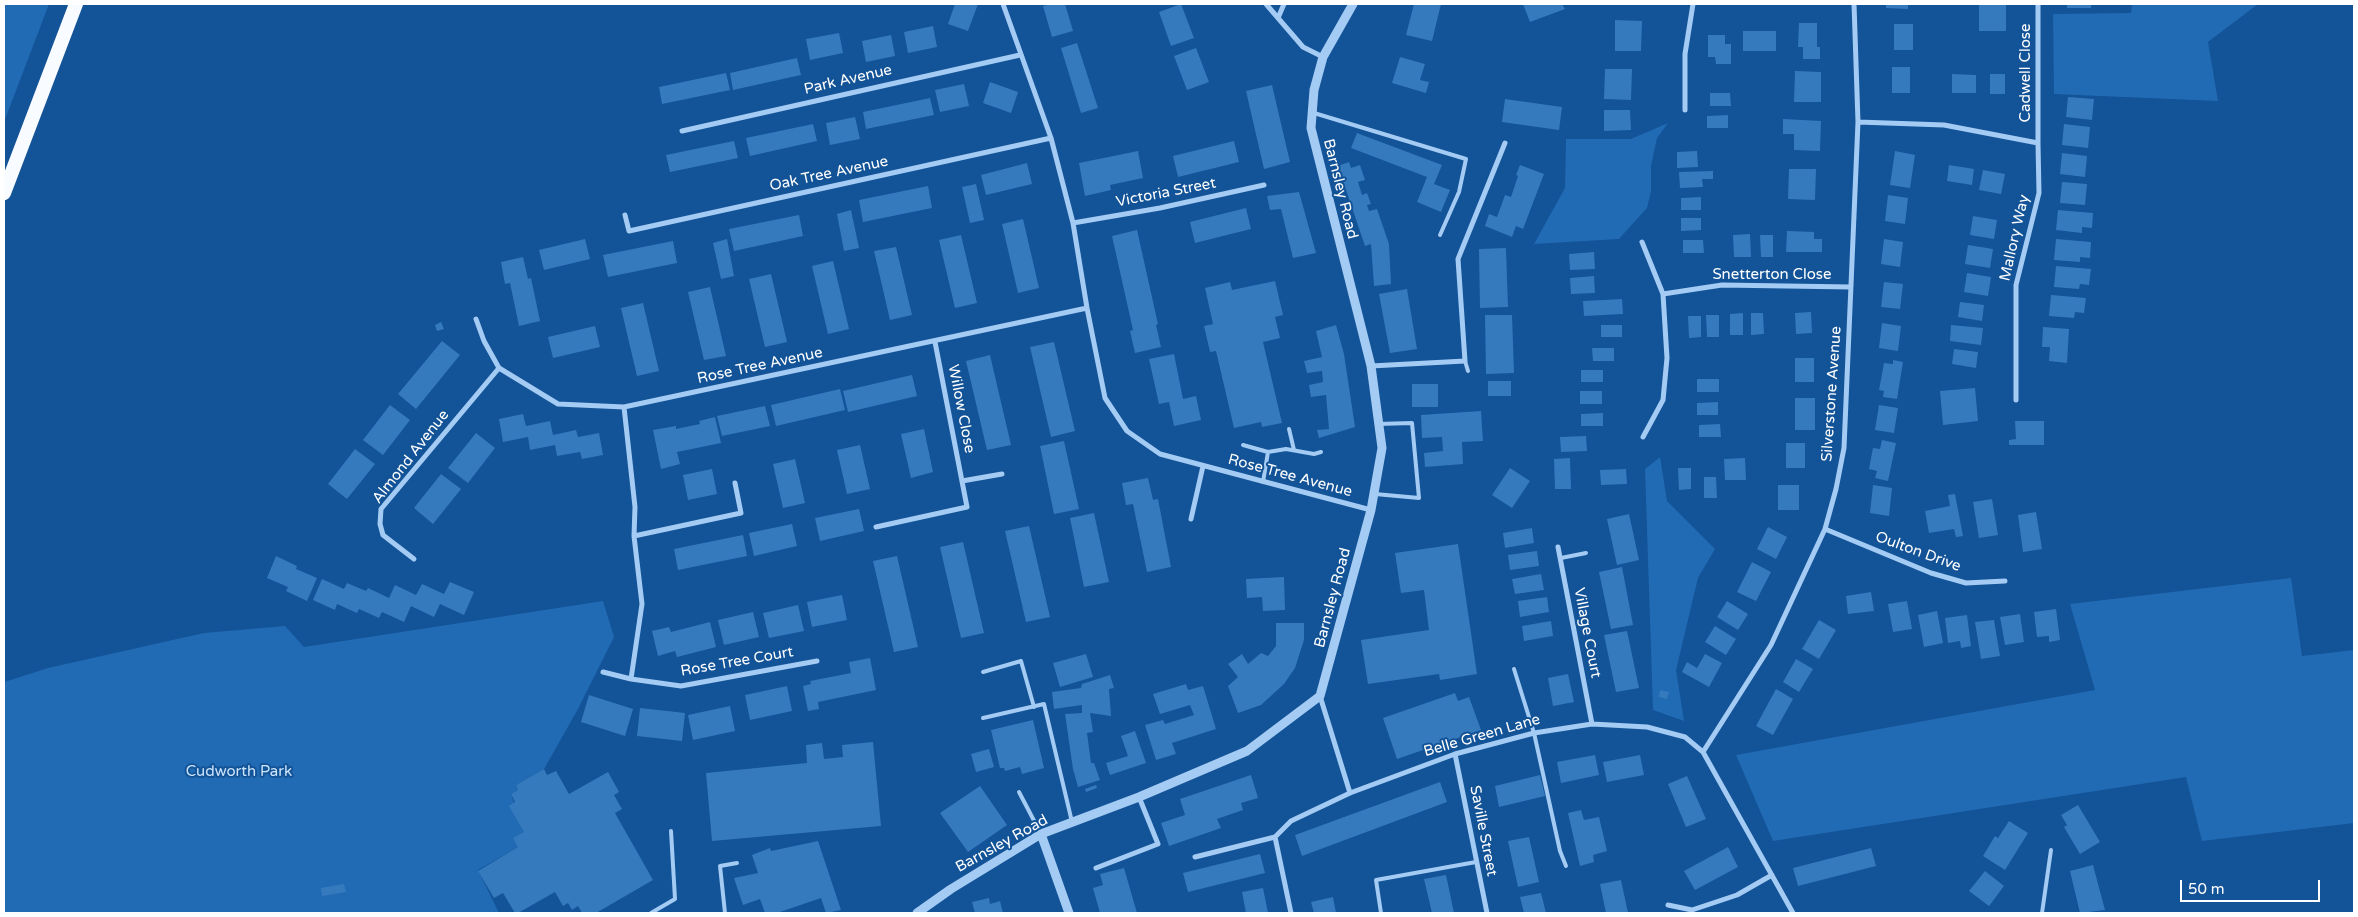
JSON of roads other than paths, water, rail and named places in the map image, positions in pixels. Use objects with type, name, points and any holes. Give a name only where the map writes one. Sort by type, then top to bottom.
[{"type":"highway","points":[[4,193],[76,4]]},
{"type":"street","points":[[1003,4],[1051,138]]},
{"type":"street","points":[[1266,4],[1303,47],[1323,57]]},
{"type":"street","points":[[1278,18],[1284,4]]},
{"type":"street","name":"Barnsley Road","points":[[917,913],[951,889],[1042,834],[1247,751],[1320,696],[1371,510],[1382,448],[1371,366],[1311,128],[1314,90],[1323,57],[1354,4]]},
{"type":"street","points":[[1685,110],[1685,54],[1694,4]]},
{"type":"street","name":"Silverstone Avenue","points":[[1703,752],[1771,644],[1826,529],[1844,448],[1858,122],[1854,4]]},
{"type":"street","name":"Cadwell Close","points":[[2038,4],[2038,143]]},
{"type":"street","name":"Park Avenue","points":[[682,130],[1020,55]]},
{"type":"street","points":[[1858,122],[1944,125],[2038,143]]},
{"type":"street","name":"Oak Tree Avenue","points":[[625,215],[629,231],[1051,138]]},
{"type":"street","name":"Rose Tree Avenue","points":[[1051,138],[1073,223],[1087,308],[1105,398],[1127,431],[1160,454],[1371,510]]},
{"type":"street","points":[[1371,366],[1465,362],[1458,259],[1505,143]]},
{"type":"street","name":"Mallory Way","points":[[2016,400],[2016,285],[2039,193],[2038,143]]},
{"type":"street","name":"Victoria Street","points":[[1073,223],[1160,208],[1264,186]]},
{"type":"street","points":[[1642,242],[1663,294],[1667,358],[1663,400],[1643,437]]},
{"type":"street","name":"Snetterton Close","points":[[1663,294],[1722,285],[1851,287]]},
{"type":"street","name":"Rose Tree Avenue","points":[[476,319],[484,341],[499,368],[558,404],[624,407],[1087,308]]},
{"type":"street","name":"Willow Close","points":[[876,527],[967,507],[935,342]]},
{"type":"street","name":"Almond Avenue","points":[[414,559],[383,535],[380,524],[381,509],[499,368]]},
{"type":"street","points":[[624,407],[635,507],[634,536],[642,604],[631,679]]},
{"type":"street","points":[[1191,519],[1203,466]]},
{"type":"street","points":[[962,481],[1002,474]]},
{"type":"street","points":[[634,536],[741,513],[735,483]]},
{"type":"street","name":"Oulton Drive","points":[[1826,529],[1931,573],[1966,583],[2005,581]]},
{"type":"street","name":"Village Court","points":[[1558,547],[1592,724]]},
{"type":"street","name":"Rose Tree Court","points":[[603,672],[631,679],[681,686],[816,661]]},
{"type":"street","points":[[1320,696],[1350,793]]},
{"type":"street","name":"Belle Green Lane","points":[[1275,837],[1291,821],[1350,793],[1455,754],[1534,733],[1592,724],[1647,727],[1685,737],[1703,752],[1793,913]]},
{"type":"street","name":"Saville Street","points":[[1455,754],[1487,913]]},
{"type":"street","points":[[1096,868],[1158,844],[1139,796]]},
{"type":"street","points":[[1042,834],[1069,913]]},
{"type":"street","points":[[1195,857],[1275,837],[1291,913]]},
{"type":"street","points":[[1668,904],[1692,910],[1737,895],[1772,875]]},
{"type":"lane","points":[[1312,113],[1466,159],[1459,192],[1440,235]]},
{"type":"lane","points":[[1465,362],[1468,371]]},
{"type":"lane","points":[[1374,494],[1419,498],[1412,423],[1378,424]]},
{"type":"lane","points":[[1289,429],[1294,450]]},
{"type":"lane","points":[[1243,445],[1268,452],[1286,448],[1314,454],[1321,452]]},
{"type":"lane","points":[[1263,482],[1268,452]]},
{"type":"lane","points":[[1561,558],[1586,553]]},
{"type":"lane","points":[[983,672],[1021,661],[1034,707]]},
{"type":"lane","points":[[1514,669],[1534,733],[1560,850],[1566,866]]},
{"type":"lane","points":[[983,718],[1044,704],[1072,822]]},
{"type":"lane","points":[[1019,792],[1042,834]]},
{"type":"lane","points":[[651,913],[675,899],[671,831]]},
{"type":"lane","points":[[2042,913],[2050,850]]},
{"type":"lane","points":[[1381,913],[1376,880],[1476,862]]},
{"type":"lane","points":[[724,913],[720,866],[737,863]]},
{"type":"park label","name":"Cudworth Park","points":[[239,772]]}]
